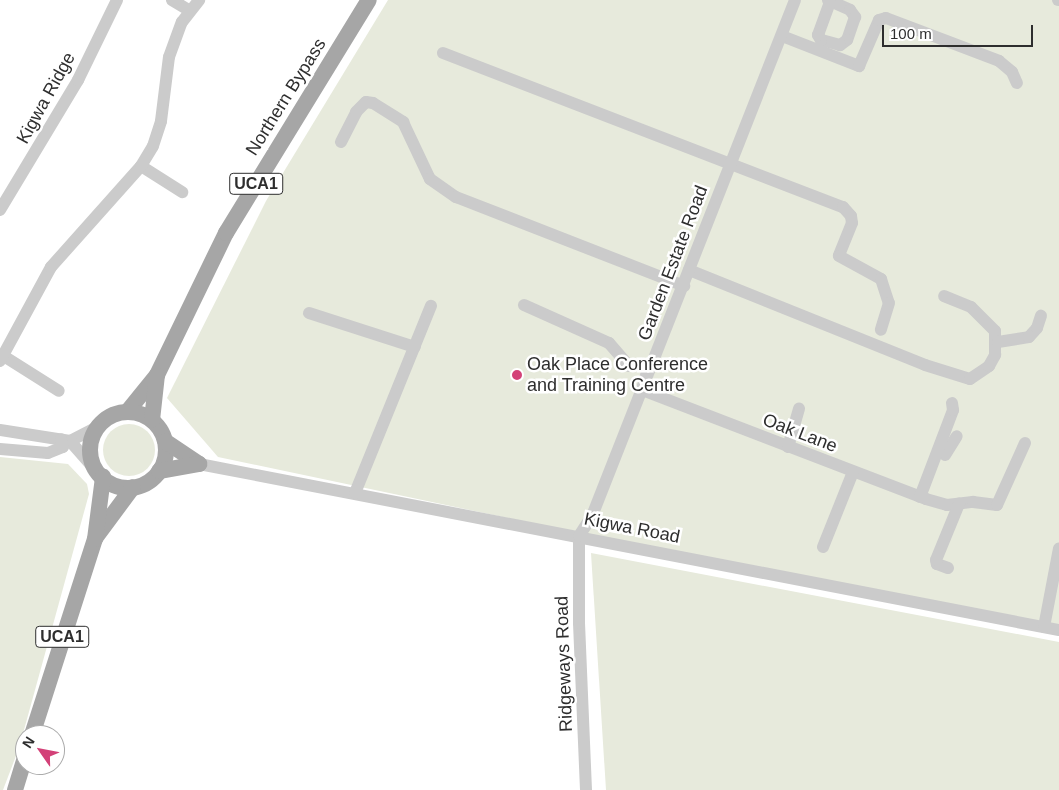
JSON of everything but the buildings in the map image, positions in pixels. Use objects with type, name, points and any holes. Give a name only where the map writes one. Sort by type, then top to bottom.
[{"type":"main road","name":"Northern Bypass","points":[[157,375],[226,234],[370,0]]},
{"type":"main road","name":"UCA1","points":[[127,412],[157,375]]},
{"type":"main road","name":"UCA1","points":[[152,420],[157,375]]},
{"type":"main road","points":[[165,441],[165,460],[160,470],[148,482],[133,487],[116,486],[101,476],[91,454],[98,427],[109,417],[127,412],[152,420],[165,441],[199,464]]},
{"type":"main road","points":[[160,470],[199,464]]},
{"type":"main road","name":"UCA1","points":[[35,725],[95,539],[101,476]]},
{"type":"main road","name":"UCA1","points":[[95,539],[133,487]]},
{"type":"main road","points":[[15,790],[20,775]]},
{"type":"street","name":"Kigwa Ridge","points":[[0,210],[78,80],[116,0]]},
{"type":"street","points":[[163,0],[173,0],[190,11]]},
{"type":"street","points":[[59,391],[1,358],[51,266],[141,166],[153,146],[161,120],[169,57],[190,11],[199,0]]},
{"type":"street","name":"Garden Estate Road","points":[[579,536],[592,516],[795,0]]},
{"type":"street","points":[[782,36],[859,66],[879,20],[886,18],[999,61],[1012,72],[1017,83]]},
{"type":"street","points":[[443,53],[731,162],[843,207],[851,216],[852,223],[839,256],[881,279],[889,303],[881,330]]},
{"type":"street","points":[[341,142],[356,112],[366,102],[373,104],[403,122],[430,179],[456,197],[684,286]]},
{"type":"street","points":[[141,166],[182,192]]},
{"type":"street","points":[[689,270],[964,379],[979,374],[989,366],[998,342],[995,331],[971,307],[944,296]]},
{"type":"street","points":[[524,305],[609,343],[630,366],[649,364],[642,390]]},
{"type":"street","points":[[354,493],[416,347],[431,306]]},
{"type":"street","points":[[309,313],[416,347]]},
{"type":"street","points":[[998,342],[1029,337],[1037,328],[1041,316]]},
{"type":"street","name":"Oak Lane","points":[[642,390],[923,498],[953,505],[973,502],[996,505],[1025,443]]},
{"type":"street","points":[[923,498],[953,410],[952,402]]},
{"type":"street","points":[[788,447],[799,409]]},
{"type":"street","points":[[0,430],[66,440],[98,427]]},
{"type":"street","points":[[923,498],[950,444],[957,436]]},
{"type":"street","points":[[0,449],[48,453],[63,447],[66,440]]},
{"type":"street","points":[[66,440],[101,476]]},
{"type":"street","name":"Kigwa Road","points":[[199,464],[1059,630]]},
{"type":"street","points":[[823,547],[853,472]]},
{"type":"street","points":[[948,568],[937,564],[936,560],[953,505]]},
{"type":"street","name":"Ridgeways Road","points":[[579,536],[579,623],[586,790]]},
{"type":"street","points":[[1044,627],[1059,548]]},
{"type":"shaded area","points":[[388,0],[1059,0],[1059,634],[218,457],[167,398],[266,201]]},
{"type":"shaded area","points":[[129,424],[139,426],[147,432],[153,440],[155,450],[153,460],[147,468],[139,474],[129,476],[119,474],[111,468],[105,460],[103,450],[105,440],[111,432],[119,426]]},
{"type":"shaded area","points":[[0,457],[68,464],[87,484],[89,494],[25,725],[15,725],[15,758],[3,790],[0,790]]},
{"type":"shaded area","points":[[591,553],[1059,642],[1059,790],[606,790]]},
{"type":"place","name":"Oak Place Conference and Training Centre","points":[[517,375]]}]
